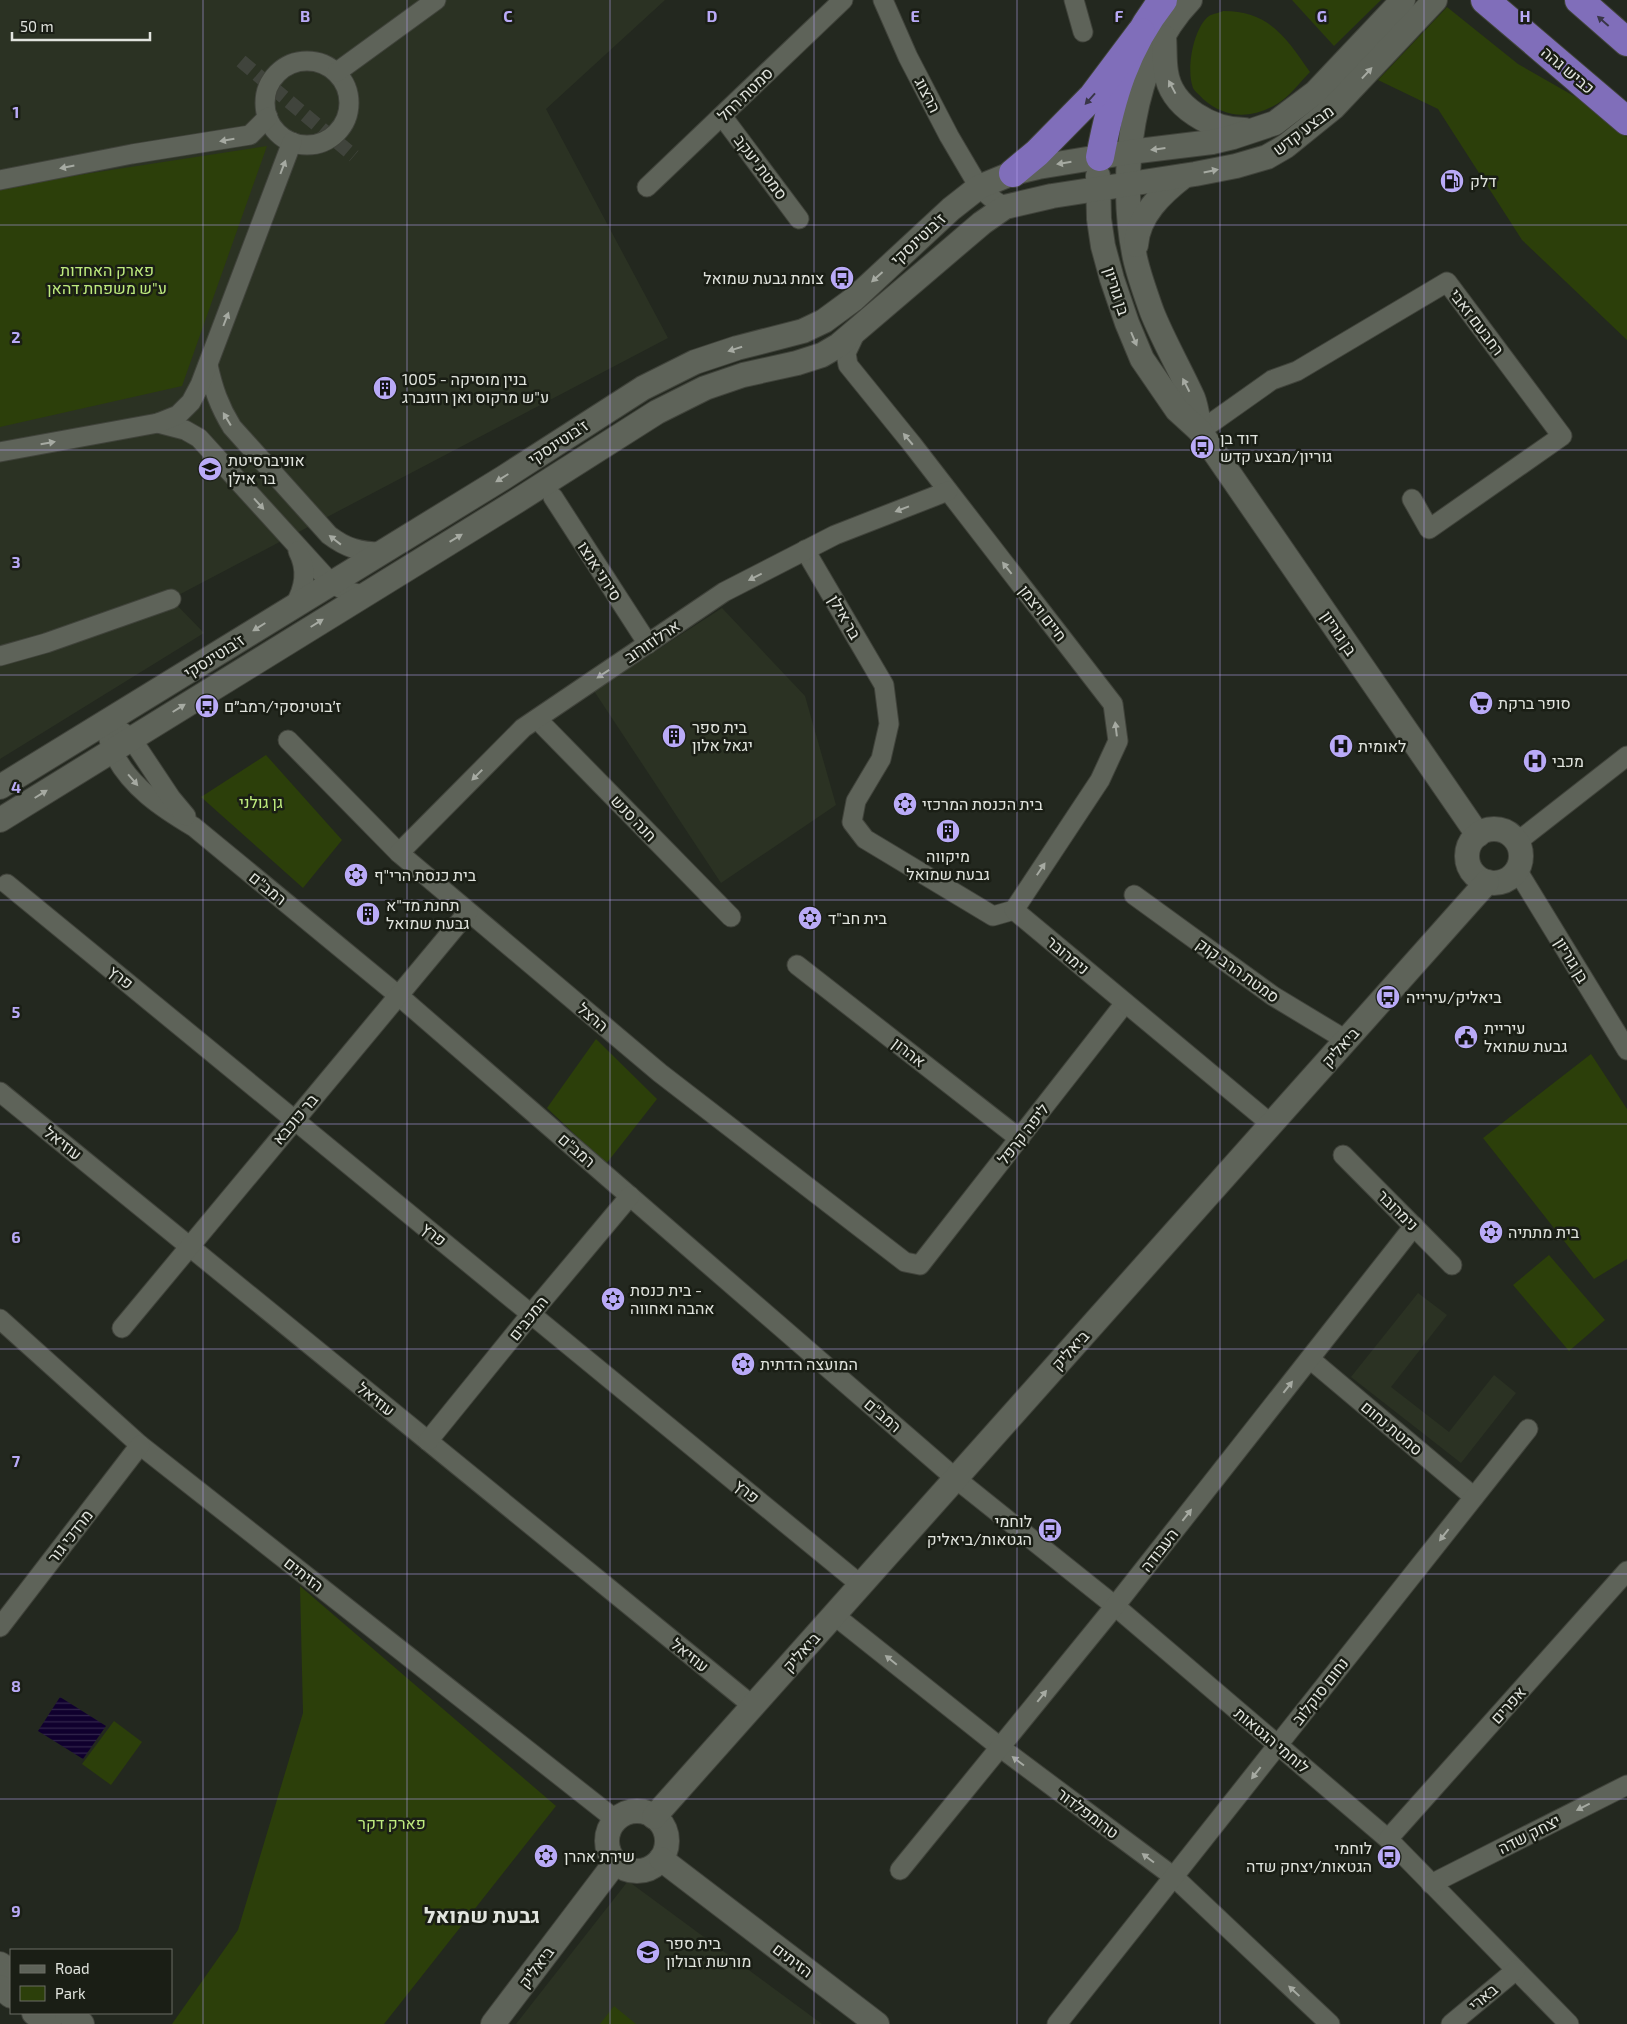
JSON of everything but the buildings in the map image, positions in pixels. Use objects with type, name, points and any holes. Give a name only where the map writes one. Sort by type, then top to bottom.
[{"type":"highway","points":[[1152,34],[1149,17],[1163,0]]},
{"type":"highway","name":"כביש גהה","points":[[1485,0],[1627,121]]},
{"type":"highway","points":[[1579,0],[1627,42]]},
{"type":"highway","points":[[1100,158],[1107,118],[1117,84],[1131,49],[1152,34]]},
{"type":"highway","points":[[1013,172],[1037,153],[1152,34]]},
{"type":"street","points":[[337,72],[436,0]]},
{"type":"street","name":"סמטת רחל","points":[[647,187],[843,0]]},
{"type":"street","name":"הרצוג","points":[[883,0],[912,66],[949,136],[979,187]]},
{"type":"street","points":[[1074,0],[1083,32]]},
{"type":"street","name":"בן גוריון","points":[[1190,0],[1152,34],[1147,70],[1137,106],[1130,152],[1129,185],[1135,259],[1152,312],[1194,400],[1200,431]]},
{"type":"street","name":"מבצע קדש","points":[[1130,152],[1212,142],[1257,130],[1275,122],[1316,92],[1403,0]]},
{"type":"street","name":"מבצע קדש","points":[[1129,185],[1236,166],[1267,157],[1298,137],[1334,108],[1435,0]]},
{"type":"street","points":[[1152,34],[1172,90],[1184,105],[1199,118],[1218,126],[1239,130],[1257,130]]},
{"type":"street","points":[[312,60],[326,64],[337,72],[344,82],[350,104],[348,115],[343,125],[335,134],[320,142],[303,145],[292,142],[282,136],[268,118],[265,103],[267,89],[274,77],[284,67],[312,60]]},
{"type":"street","name":"סמטת יעקב","points":[[722,116],[799,219]]},
{"type":"street","points":[[0,180],[132,154],[250,135],[268,118]]},
{"type":"street","points":[[0,452],[158,422],[178,415],[191,402],[208,365],[292,142]]},
{"type":"street","name":"ז'בוטינסקי","points":[[0,787],[511,472],[643,388],[696,362],[753,343],[803,331],[824,321],[854,299],[951,209],[979,187],[1013,172],[1130,152]]},
{"type":"street","name":"בן גוריון","points":[[1100,158],[1097,190],[1103,246],[1112,279],[1142,358],[1177,410],[1200,431],[1478,834]]},
{"type":"street","points":[[1135,259],[1136,240],[1146,215],[1155,201],[1186,175]]},
{"type":"street","name":"ז'בוטינסקי","points":[[0,820],[517,502],[656,412],[715,385],[743,375],[797,363],[822,355],[839,346],[982,223],[1006,207],[1052,196],[1129,185]]},
{"type":"street","points":[[979,187],[995,201],[1006,207]]},
{"type":"street","points":[[1052,196],[1079,207],[1099,219]]},
{"type":"street","name":"רחבעם זאבי","points":[[1200,431],[1272,380],[1297,371],[1448,282],[1562,436],[1429,529],[1412,498]]},
{"type":"street","name":"חיים ויצמן","points":[[856,332],[846,353],[848,365],[912,444],[1113,704],[1118,741],[1100,780],[1014,910]]},
{"type":"street","points":[[208,365],[213,390],[220,408],[232,427],[329,535],[342,545],[352,549],[381,552]]},
{"type":"street","points":[[158,422],[185,430],[199,438],[331,583],[346,591],[363,595]]},
{"type":"street","name":"ארלוזורוב","points":[[399,853],[523,728],[724,592],[836,535],[948,491]]},
{"type":"street","name":"סירני אנצו","points":[[553,497],[648,644]]},
{"type":"street","points":[[294,543],[302,558],[305,579],[294,606]]},
{"type":"street","name":"בר אילן","points":[[805,550],[884,685],[889,724],[885,742],[881,759],[856,801],[852,822],[865,840],[993,916],[1014,910]]},
{"type":"street","points":[[0,656],[46,643],[171,599]]},
{"type":"street","name":"חנה סנש","points":[[537,719],[731,917]]},
{"type":"street","name":"רמב\"ם","points":[[106,722],[122,744],[127,772],[145,794],[166,810],[194,827],[399,996],[956,1478]]},
{"type":"street","name":"הרצל","points":[[288,740],[399,853],[660,1073],[905,1262],[920,1265]]},
{"type":"street","points":[[1517,842],[1627,756]]},
{"type":"street","points":[[1486,830],[1502,830],[1511,835],[1517,842],[1521,852],[1520,862],[1517,870],[1505,881],[1487,882],[1474,874],[1469,866],[1467,857],[1471,841],[1478,834],[1486,830]]},
{"type":"street","name":"בן גוריון","points":[[1517,870],[1627,1050]]},
{"type":"street","name":"ביאליק","points":[[654,1817],[1487,882]]},
{"type":"street","name":"פרץ","points":[[7,884],[861,1584]]},
{"type":"street","name":"סמטת הרב קוק","points":[[1134,895],[1272,996],[1346,1040]]},
{"type":"street","name":"נימרובר","points":[[1014,910],[1271,1124]]},
{"type":"street","name":"בר כוכבא","points":[[122,1328],[468,912]]},
{"type":"street","name":"אהרון","points":[[797,965],[1020,1139]]},
{"type":"street","name":"ליפה קרפל","points":[[920,1265],[1126,1003]]},
{"type":"street","name":"עוזיאל","points":[[0,1092],[753,1706]]},
{"type":"street","name":"נימרובר","points":[[1343,1155],[1452,1265]]},
{"type":"street","name":"המכבים","points":[[428,1442],[531,1314],[630,1196]]},
{"type":"street","name":"העבודה","points":[[900,1870],[1115,1606],[1414,1226]]},
{"type":"street","name":"הזיתים","points":[[0,1319],[140,1445],[616,1820]]},
{"type":"street","name":"סמטת נחום","points":[[1310,1359],[1474,1497]]},
{"type":"street","name":"נחום סוקלוב","points":[[1057,2024],[1528,1429]]},
{"type":"street","name":"מרדכי גור","points":[[0,1627],[6,1607],[140,1445]]},
{"type":"street","name":"לוחמי הגטאות","points":[[956,1478],[1115,1606],[1388,1839],[1569,2024]]},
{"type":"street","name":"אפרים","points":[[1388,1839],[1627,1571]]},
{"type":"street","name":"טרומפלדור","points":[[834,1615],[1000,1748],[1174,1877],[1330,2024]]},
{"type":"street","name":"יצחק שדה","points":[[1432,1884],[1627,1785]]},
{"type":"street","points":[[645,1812],[654,1817],[661,1823],[667,1841],[661,1859],[649,1868],[634,1872],[624,1869],[615,1863],[607,1846],[607,1836],[610,1827],[625,1814],[645,1812]]},
{"type":"street","name":"הזיתים","points":[[661,1859],[877,2024]]},
{"type":"street","name":"ביאליק","points":[[493,2024],[615,1863]]},
{"type":"street","name":"בארי","points":[[1451,2024],[1516,1970]]},
{"type":"street","points":[[0,1987],[10,1995]]},
{"type":"street","points":[[35,2014],[49,2024]]},
{"type":"street","points":[[68,2014],[82,2024]]},
{"type":"shaded area","name":"אוניברסיטת בר אילן","points":[[0,0],[665,0],[546,109],[668,338],[171,599],[204,633],[0,759]]},
{"type":"shaded area","points":[[722,608],[805,696],[836,805],[721,883],[594,691]]},
{"type":"shaded area","points":[[1418,1293],[1447,1315],[1391,1387],[1449,1432],[1494,1375],[1516,1393],[1461,1463],[1351,1377]]},
{"type":"shaded area","points":[[60,1697],[106,1726],[83,1759],[38,1731]]},
{"type":"shaded area","name":"בית ספר מורשת זבולון","points":[[628,1881],[822,2024],[516,2024]]},
{"type":"green space","points":[[1292,0],[1381,0],[1334,46]]},
{"type":"green space","points":[[1447,7],[1518,64],[1595,108],[1627,137],[1627,340],[1522,240],[1438,109],[1378,80]]},
{"type":"green space","points":[[1223,11],[1239,12],[1265,21],[1293,48],[1310,72],[1277,104],[1258,112],[1239,115],[1212,106],[1193,88],[1190,71],[1195,39],[1203,22],[1209,16]]},
{"type":"green space","name":"פארק האחדות ע\"ש משפחת דהאן","points":[[267,146],[182,386],[0,427],[0,190],[46,180]]},
{"type":"green space","name":"גן גולני","points":[[266,755],[342,840],[303,888],[201,797]]},
{"type":"green space","points":[[596,1039],[657,1099],[606,1164],[547,1108]]},
{"type":"green space","points":[[1591,1054],[1627,1109],[1627,1259],[1594,1279],[1483,1138]]},
{"type":"green space","points":[[1549,1255],[1605,1320],[1569,1351],[1513,1285]]},
{"type":"green space","name":"פארק דקר","points":[[300,1586],[556,1806],[384,2024],[172,2024],[238,1930],[303,1713]]},
{"type":"green space","points":[[114,1721],[142,1742],[111,1785],[82,1764]]},
{"type":"green space","points":[[614,2006],[636,2024],[600,2024]]},
{"type":"tunnel","points":[[241,61],[354,156]]},
{"type":"place","name":"דלק","points":[[1452,181]]},
{"type":"place","name":"צומת גבעת שמואל","points":[[842,278]]},
{"type":"place","name":"1005 - בנין מוסיקה ע\"ש מרקוס ואן רוזנברג","points":[[385,388]]},
{"type":"place","name":"דוד בן גוריון/מבצע קדש","points":[[1202,447]]},
{"type":"place","name":"אוניברסיטת בר אילן","points":[[210,469]]},
{"type":"place","name":"סופר ברקת","points":[[1481,703]]},
{"type":"place","name":"ז׳בוטינסקי/רמב״ם","points":[[207,706]]},
{"type":"place","name":"בית ספר יגאל אלון","points":[[674,736]]},
{"type":"place","name":"לאומית","points":[[1341,746]]},
{"type":"place","name":"מכבי","points":[[1535,761]]},
{"type":"place","name":"בית הכנסת המרכזי","points":[[905,804]]},
{"type":"place","name":"מיקווה גבעת שמואל","points":[[948,831]]},
{"type":"place","name":"בית כנסת הרי\"ף","points":[[356,875]]},
{"type":"place","name":"תחנת מד\"א גבעת שמואל","points":[[368,914]]},
{"type":"place","name":"בית חב\"ד","points":[[810,918]]},
{"type":"place","name":"ביאליק/עירייה","points":[[1388,997]]},
{"type":"place","name":"עיריית גבעת שמואל","points":[[1466,1037]]},
{"type":"place","name":"בית מתתיה","points":[[1491,1232]]},
{"type":"place","name":"בית כנסת - אהבה ואחווה","points":[[613,1299]]},
{"type":"place","name":"המועצה הדתית","points":[[743,1364]]},
{"type":"place","name":"לוחמי הגטאות/ביאליק","points":[[1050,1530]]},
{"type":"place","name":"שירת אהרן","points":[[546,1856]]},
{"type":"place","name":"לוחמי הגטאות/יצחק שדה","points":[[1389,1857]]},
{"type":"place","name":"בית ספר מורשת זבולון","points":[[648,1952]]},
{"type":"district","name":"גבעת שמואל","points":[[482,1916]]}]
